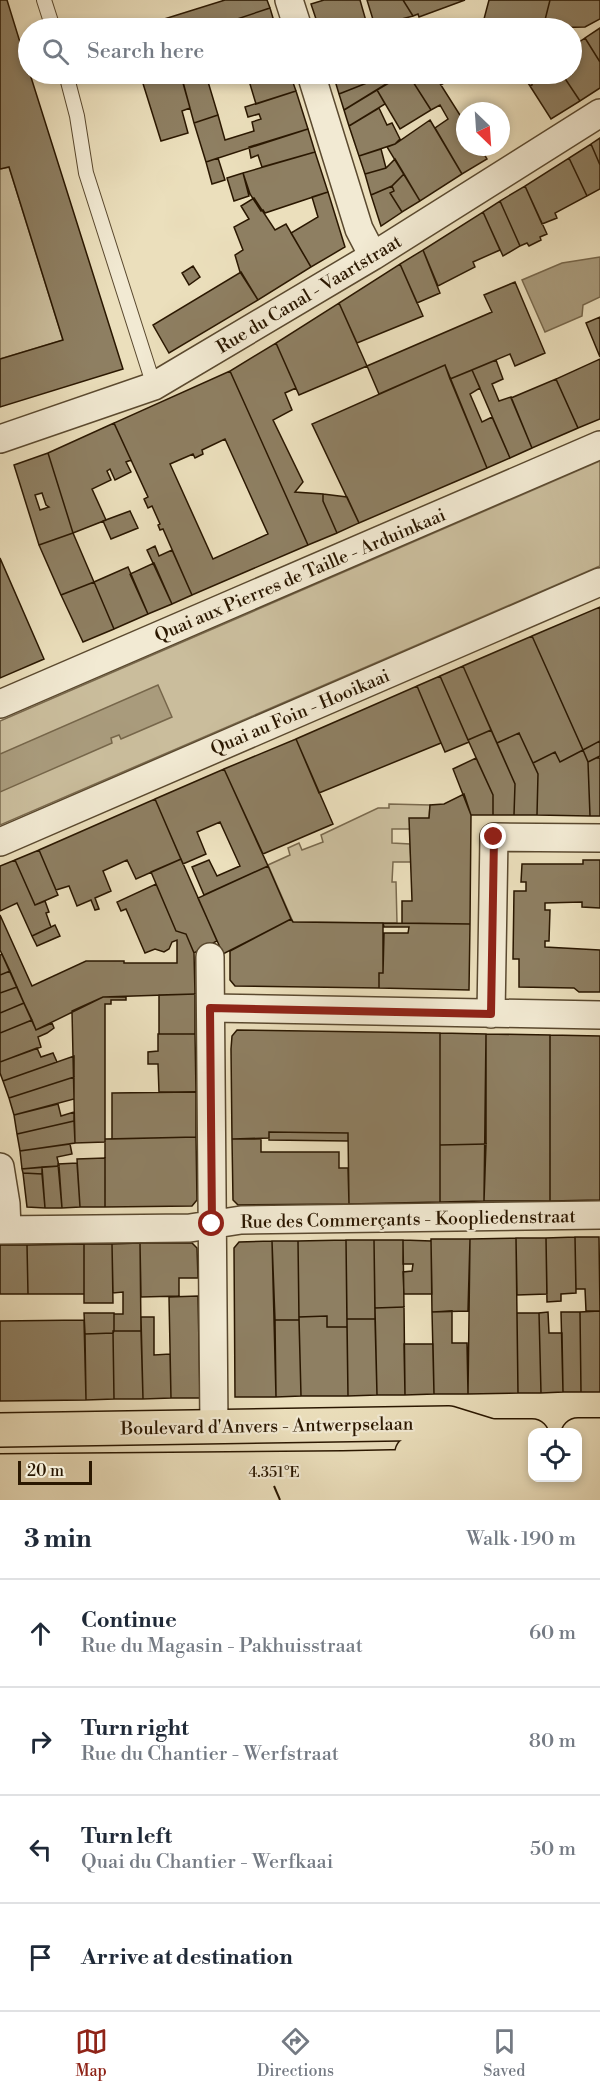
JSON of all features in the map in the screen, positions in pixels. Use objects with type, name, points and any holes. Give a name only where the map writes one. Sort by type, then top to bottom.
[{"type":"main road","name":"Boulevard d'Anvers - Antwerpselaan","points":[[0,1430],[449,1423],[490,1436],[528,1436]]},
{"type":"main road","points":[[343,1468],[490,1436]]},
{"type":"main road","points":[[582,1436],[600,1436]]},
{"type":"main road","points":[[0,1451],[23,1455],[72,1455],[108,1470]]},
{"type":"main road","points":[[582,1463],[600,1463]]},
{"type":"main road","points":[[0,1471],[528,1464]]},
{"type":"main road","points":[[0,1496],[78,1498],[393,1496],[600,1488]]},
{"type":"street","points":[[289,0],[295,18]]},
{"type":"street","points":[[314,84],[359,229],[373,256]]},
{"type":"street","name":"Rue du Canal - Vaartstraat","points":[[0,439],[154,386],[373,256],[600,113]]},
{"type":"street","name":"Quai aux Pierres de Taille - Arduinkaai","points":[[0,704],[600,445]]},
{"type":"street","name":"Quai au Foin - Hooikaai","points":[[0,842],[600,582]]},
{"type":"street","points":[[491,1014],[494,837],[600,838]]},
{"type":"street","points":[[210,957],[214,1427]]},
{"type":"street","points":[[210,1008],[600,1015]]},
{"type":"street","points":[[0,1167],[6,1204],[4,1230]]},
{"type":"street","name":"Rue des Commerçants - Koopliedenstraat","points":[[4,1230],[190,1228],[241,1220],[600,1215]]},
{"type":"lane","points":[[44,0],[50,18]]},
{"type":"lane","points":[[69,84],[77,116],[86,173],[154,386]]},
{"type":"shaded area","points":[[9,167],[63,340],[0,359],[0,169]]},
{"type":"shaded area","points":[[600,257],[600,297],[583,305],[582,316],[545,332],[522,280],[562,263]]},
{"type":"shaded area","points":[[600,461],[600,566],[0,825],[0,721]]},
{"type":"shaded area","points":[[158,685],[172,717],[121,739],[119,735],[111,738],[112,743],[0,792],[0,754]]},
{"type":"shaded area","points":[[389,804],[430,805],[429,818],[410,829],[392,829],[392,843],[410,844],[411,862],[393,862],[392,882],[396,882],[397,923],[293,922],[268,865],[290,855],[288,848],[299,843],[302,850],[323,842],[321,835],[378,808],[389,808]]},
{"type":"building","points":[[0,0],[7,0],[18,36],[18,84],[33,84],[123,369],[0,407],[0,359],[63,340],[9,167],[0,169]]},
{"type":"building","points":[[225,0],[267,0],[270,8],[240,18],[167,18]]},
{"type":"building","points":[[324,0],[360,0],[365,18],[316,18],[311,4]]},
{"type":"building","points":[[367,0],[403,0],[413,16],[405,18],[373,18]]},
{"type":"building","points":[[403,0],[465,0],[419,17],[418,14],[413,16]]},
{"type":"building","points":[[489,0],[550,0],[546,18],[484,18]]},
{"type":"building","points":[[550,0],[600,0],[600,19],[585,27],[582,27],[582,18],[546,18]]},
{"type":"building","points":[[270,8],[273,18],[240,18]]},
{"type":"building","points":[[600,28],[600,62],[585,38]]},
{"type":"building","points":[[585,38],[600,62],[600,88],[580,101],[569,84],[582,84],[582,40]]},
{"type":"building","points":[[143,84],[183,84],[190,108],[182,111],[188,133],[161,141]]},
{"type":"building","points":[[184,84],[209,84],[218,115],[194,123]]},
{"type":"building","points":[[250,84],[294,84],[296,91],[256,104]]},
{"type":"building","points":[[336,84],[364,84],[339,94]]},
{"type":"building","points":[[364,84],[386,84],[344,110],[339,94]]},
{"type":"building","points":[[387,84],[414,84],[431,110],[400,129],[377,90]]},
{"type":"building","points":[[414,84],[440,84],[456,109],[456,156],[485,156],[487,159],[462,174],[435,128],[448,119],[440,105],[431,110]]},
{"type":"building","points":[[569,84],[580,101],[551,119],[530,86]]},
{"type":"building","points":[[377,90],[385,104],[349,126],[344,110]]},
{"type":"building","points":[[296,91],[308,129],[206,162],[194,123],[218,115],[225,140],[254,131],[252,122],[261,119],[259,114],[248,117],[245,107]]},
{"type":"building","points":[[379,108],[387,125],[392,123],[400,139],[395,144],[359,156],[349,126]]},
{"type":"building","points":[[430,120],[462,174],[420,201],[387,147]]},
{"type":"building","points":[[308,129],[315,152],[262,167],[258,155],[251,158],[249,147]]},
{"type":"building","points":[[600,138],[600,165],[591,144]]},
{"type":"building","points":[[591,144],[600,165],[600,189],[587,196],[569,158]]},
{"type":"building","points":[[381,149],[386,168],[365,174],[359,156]]},
{"type":"building","points":[[315,152],[328,192],[265,213],[261,211],[250,194],[243,173]]},
{"type":"building","points":[[218,158],[225,180],[212,184],[206,162]]},
{"type":"building","points":[[569,158],[587,196],[555,213],[557,218],[542,224],[525,186]]},
{"type":"building","points":[[395,159],[404,174],[392,186],[371,195],[365,174],[386,168]]},
{"type":"building","points":[[243,173],[249,196],[234,201],[227,178]]},
{"type":"building","points":[[404,174],[420,201],[402,212],[390,193],[394,191],[392,186]]},
{"type":"building","points":[[392,186],[394,191],[390,193],[402,212],[381,226],[371,195]]},
{"type":"building","points":[[525,186],[547,234],[529,246],[527,243],[520,246],[500,201]]},
{"type":"building","points":[[328,192],[345,247],[311,267],[291,233],[318,217],[312,197]]},
{"type":"building","points":[[254,198],[275,230],[286,224],[311,267],[258,300],[240,272],[235,255],[243,250],[234,227],[249,219],[241,206]]},
{"type":"building","points":[[500,201],[520,246],[503,256],[483,212]]},
{"type":"building","points":[[483,212],[500,250],[473,262],[475,267],[438,286],[423,250]]},
{"type":"building","points":[[423,250],[440,293],[417,303],[400,264]]},
{"type":"building","points":[[400,264],[423,316],[357,343],[339,303]]},
{"type":"building","points":[[193,266],[200,277],[189,285],[182,273]]},
{"type":"building","points":[[241,272],[258,300],[169,353],[153,325]]},
{"type":"building","points":[[515,282],[545,353],[515,366],[510,354],[450,379],[445,365],[379,394],[367,366],[492,312],[484,295]]},
{"type":"building","points":[[339,303],[367,366],[299,395],[276,343]]},
{"type":"building","points":[[600,317],[600,357],[586,323]]},
{"type":"building","points":[[276,343],[296,388],[285,393],[292,410],[273,420],[303,482],[295,492],[323,494],[323,501],[337,533],[308,545],[230,371]]},
{"type":"building","points":[[600,359],[600,419],[578,428],[556,379]]},
{"type":"building","points":[[496,360],[503,379],[492,384],[499,401],[511,397],[532,448],[510,458],[472,370]]},
{"type":"building","points":[[445,365],[487,468],[359,523],[312,424]]},
{"type":"building","points":[[472,370],[480,388],[470,394],[482,422],[492,417],[510,458],[487,468],[450,379]]},
{"type":"building","points":[[230,371],[308,545],[192,595],[163,529],[160,530],[158,525],[160,524],[152,506],[148,508],[144,499],[148,497],[114,423]],"holes":[[[225,439],[268,534],[213,559],[170,464],[193,454],[195,458],[203,454],[202,450]]]},
{"type":"building","points":[[556,379],[578,428],[532,448],[511,398]]},
{"type":"building","points":[[114,423],[131,460],[126,462],[131,472],[115,480],[110,469],[107,471],[111,480],[92,489],[106,520],[73,533],[48,453]]},
{"type":"building","points":[[48,453],[73,533],[39,545],[14,465]],"holes":[[[42,493],[49,507],[40,510],[35,495]]]},
{"type":"building","points":[[323,494],[347,497],[359,523],[337,533],[323,501]]},
{"type":"building","points":[[130,511],[138,528],[111,539],[103,521]]},
{"type":"building","points":[[73,533],[94,582],[61,595],[39,545]]},
{"type":"building","points":[[155,546],[159,556],[172,550],[192,595],[172,604],[147,550]]},
{"type":"building","points":[[0,558],[44,659],[0,678]]},
{"type":"building","points":[[154,563],[172,604],[148,614],[130,574]]},
{"type":"building","points":[[128,567],[148,614],[114,629],[94,582]]},
{"type":"building","points":[[94,582],[114,629],[83,642],[61,595]]},
{"type":"building","points":[[600,607],[600,741],[583,750],[532,636]]},
{"type":"building","points":[[532,636],[583,750],[560,762],[555,752],[533,763],[519,733],[497,743],[463,666]]},
{"type":"building","points":[[463,666],[491,730],[468,740],[440,676]]},
{"type":"building","points":[[440,676],[469,742],[445,752],[417,686]]},
{"type":"building","points":[[417,686],[441,743],[319,793],[296,739]]},
{"type":"building","points":[[491,730],[515,784],[514,815],[493,815],[493,795],[468,740]]},
{"type":"building","points":[[519,733],[538,774],[537,815],[514,815],[515,784],[497,743]]},
{"type":"building","points":[[296,739],[333,824],[263,854],[224,769]]},
{"type":"building","points":[[600,741],[600,756],[588,762],[583,750]]},
{"type":"building","points":[[583,750],[588,762],[590,816],[537,815],[538,774],[533,763],[555,752],[560,762]]},
{"type":"building","points":[[476,758],[493,795],[493,815],[471,815],[453,769]]},
{"type":"building","points":[[600,758],[600,816],[590,816],[588,762]]},
{"type":"building","points":[[224,769],[268,866],[204,895],[192,867],[209,860],[217,876],[240,866],[220,822],[197,832],[206,854],[183,864],[155,799]]},
{"type":"building","points":[[464,794],[471,815],[470,924],[402,923],[402,901],[412,901],[409,818],[429,818],[430,805],[444,804]]},
{"type":"building","points":[[155,799],[181,859],[136,879],[127,860],[103,871],[111,891],[95,898],[99,909],[95,910],[91,900],[77,906],[69,886],[56,890],[39,850]]},
{"type":"building","points":[[39,850],[58,895],[35,905],[15,860]]},
{"type":"building","points":[[181,859],[217,941],[194,953],[186,934],[176,931],[151,872]]},
{"type":"building","points":[[15,860],[35,905],[45,901],[49,912],[46,913],[51,927],[32,936],[17,903],[0,911],[0,866]]},
{"type":"building","points":[[583,860],[600,860],[600,908],[582,907],[582,902],[545,903],[545,910],[550,910],[549,941],[545,941],[545,947],[600,950],[600,992],[579,992],[574,988],[519,987],[519,959],[513,959],[514,891],[526,891],[526,882],[521,882],[522,864],[583,864]]},
{"type":"building","points":[[268,866],[291,919],[223,954],[198,898]]},
{"type":"building","points":[[156,884],[176,931],[186,934],[194,953],[195,994],[103,997],[36,1030],[0,950],[0,915],[32,986],[86,961],[177,963],[177,940],[172,942],[169,949],[164,952],[155,949],[145,953],[126,909],[121,911],[117,902]]},
{"type":"building","points":[[291,919],[293,922],[383,923],[383,973],[379,973],[379,988],[235,986],[230,980],[230,951]]},
{"type":"building","points":[[383,923],[470,924],[469,990],[379,988],[379,973],[383,973],[384,933],[408,933],[409,927],[384,927]]},
{"type":"building","points":[[55,925],[60,936],[37,946],[32,936]]},
{"type":"building","points":[[2,954],[10,971],[0,975],[0,955]]},
{"type":"building","points":[[10,971],[17,987],[0,993],[0,975]]},
{"type":"building","points":[[17,987],[24,1003],[0,1013],[0,993]]},
{"type":"building","points":[[195,994],[195,1034],[159,1034],[159,995]]},
{"type":"building","points":[[103,997],[126,997],[126,1000],[111,1000],[111,1004],[105,1004],[105,1142],[75,1143],[72,1011]]},
{"type":"building","points":[[24,1003],[32,1020],[0,1033],[0,1013]]},
{"type":"building","points":[[32,1020],[36,1030],[52,1023],[54,1028],[38,1037],[41,1047],[0,1062],[0,1033]]},
{"type":"building","points":[[237,1030],[440,1033],[440,1202],[349,1204],[348,1133],[269,1132],[269,1138],[232,1139],[231,1049],[232,1036]]},
{"type":"building","points":[[440,1033],[486,1034],[486,1144],[440,1145]]},
{"type":"building","points":[[158,1034],[195,1034],[196,1092],[159,1092],[158,1064],[148,1064],[148,1052],[158,1051]]},
{"type":"building","points":[[486,1034],[550,1035],[550,1201],[484,1201]]},
{"type":"building","points":[[550,1035],[600,1036],[600,1200],[550,1201]]},
{"type":"building","points":[[37,1048],[41,1057],[53,1053],[57,1062],[3,1081],[0,1062]]},
{"type":"building","points":[[74,1056],[74,1077],[9,1098],[3,1081]]},
{"type":"building","points":[[74,1077],[74,1099],[14,1115],[9,1098]]},
{"type":"building","points":[[196,1092],[196,1137],[112,1139],[112,1093]]},
{"type":"building","points":[[58,1104],[61,1116],[74,1112],[74,1121],[17,1134],[14,1115]]},
{"type":"building","points":[[74,1121],[75,1143],[20,1151],[17,1134]]},
{"type":"building","points":[[269,1132],[348,1133],[348,1141],[269,1140]]},
{"type":"building","points":[[196,1137],[197,1200],[192,1206],[105,1207],[105,1139]]},
{"type":"building","points":[[232,1139],[261,1139],[261,1152],[339,1152],[339,1168],[348,1168],[349,1204],[238,1205],[233,1200]]},
{"type":"building","points":[[70,1144],[72,1154],[57,1157],[59,1166],[22,1169],[20,1151]]},
{"type":"building","points":[[486,1144],[484,1201],[440,1202],[440,1145]]},
{"type":"building","points":[[105,1158],[105,1207],[80,1207],[77,1159]]},
{"type":"building","points":[[77,1163],[80,1207],[62,1208],[58,1164]]},
{"type":"building","points":[[59,1166],[62,1208],[45,1208],[42,1167]]},
{"type":"building","points":[[42,1167],[42,1174],[23,1173],[22,1169]]},
{"type":"building","points":[[23,1173],[42,1174],[45,1208],[27,1207]]},
{"type":"building","points":[[575,1237],[576,1293],[561,1294],[561,1301],[547,1302],[546,1238]]},
{"type":"building","points":[[575,1237],[599,1237],[600,1311],[586,1311],[585,1289],[576,1289]]},
{"type":"building","points":[[516,1238],[518,1393],[468,1394],[470,1239]]},
{"type":"building","points":[[516,1238],[546,1238],[547,1294],[517,1295]]},
{"type":"building","points":[[431,1239],[470,1239],[468,1311],[432,1312]]},
{"type":"building","points":[[346,1240],[347,1327],[327,1327],[327,1316],[299,1317],[298,1241]]},
{"type":"building","points":[[346,1240],[374,1240],[375,1319],[347,1319]]},
{"type":"building","points":[[374,1240],[403,1240],[404,1307],[375,1308]]},
{"type":"building","points":[[403,1240],[431,1241],[432,1294],[404,1294],[403,1272],[412,1271],[413,1264],[403,1264]]},
{"type":"building","points":[[272,1241],[298,1241],[299,1320],[275,1320]]},
{"type":"building","points":[[272,1241],[276,1397],[235,1397],[234,1248],[239,1242]]},
{"type":"building","points":[[140,1243],[141,1331],[114,1331],[114,1314],[123,1314],[123,1292],[113,1293],[112,1244]]},
{"type":"building","points":[[140,1243],[192,1243],[197,1248],[198,1278],[179,1278],[179,1296],[141,1297]]},
{"type":"building","points":[[84,1244],[112,1244],[113,1303],[84,1303]]},
{"type":"building","points":[[84,1244],[84,1294],[28,1294],[27,1245]]},
{"type":"building","points":[[0,1245],[27,1245],[28,1294],[0,1294]]},
{"type":"building","points":[[198,1296],[200,1398],[171,1398],[169,1297]]},
{"type":"building","points":[[404,1307],[405,1395],[377,1395],[375,1308]]},
{"type":"building","points":[[452,1311],[452,1343],[467,1343],[468,1394],[434,1394],[432,1312]]},
{"type":"building","points":[[600,1311],[600,1392],[581,1392],[580,1312]]},
{"type":"building","points":[[548,1312],[549,1333],[562,1333],[563,1392],[541,1393],[539,1313]]},
{"type":"building","points":[[561,1312],[580,1312],[581,1392],[563,1392]]},
{"type":"building","points":[[84,1313],[114,1313],[113,1333],[85,1334]]},
{"type":"building","points":[[517,1313],[539,1313],[541,1393],[518,1393]]},
{"type":"building","points":[[327,1316],[327,1327],[347,1327],[348,1396],[301,1396],[299,1317]]},
{"type":"building","points":[[141,1317],[154,1317],[154,1355],[170,1354],[171,1398],[143,1399]]},
{"type":"building","points":[[347,1319],[375,1319],[377,1395],[348,1396]]},
{"type":"building","points":[[84,1320],[86,1400],[0,1401],[0,1321]]},
{"type":"building","points":[[275,1320],[299,1320],[301,1396],[276,1397]]},
{"type":"building","points":[[113,1331],[141,1331],[143,1399],[114,1399]]},
{"type":"building","points":[[113,1333],[114,1399],[86,1400],[85,1334]]},
{"type":"building","points":[[404,1344],[433,1344],[434,1394],[405,1395]]},
{"type":"route","points":[[212,1224],[210,1008],[491,1014],[494,837]]}]
